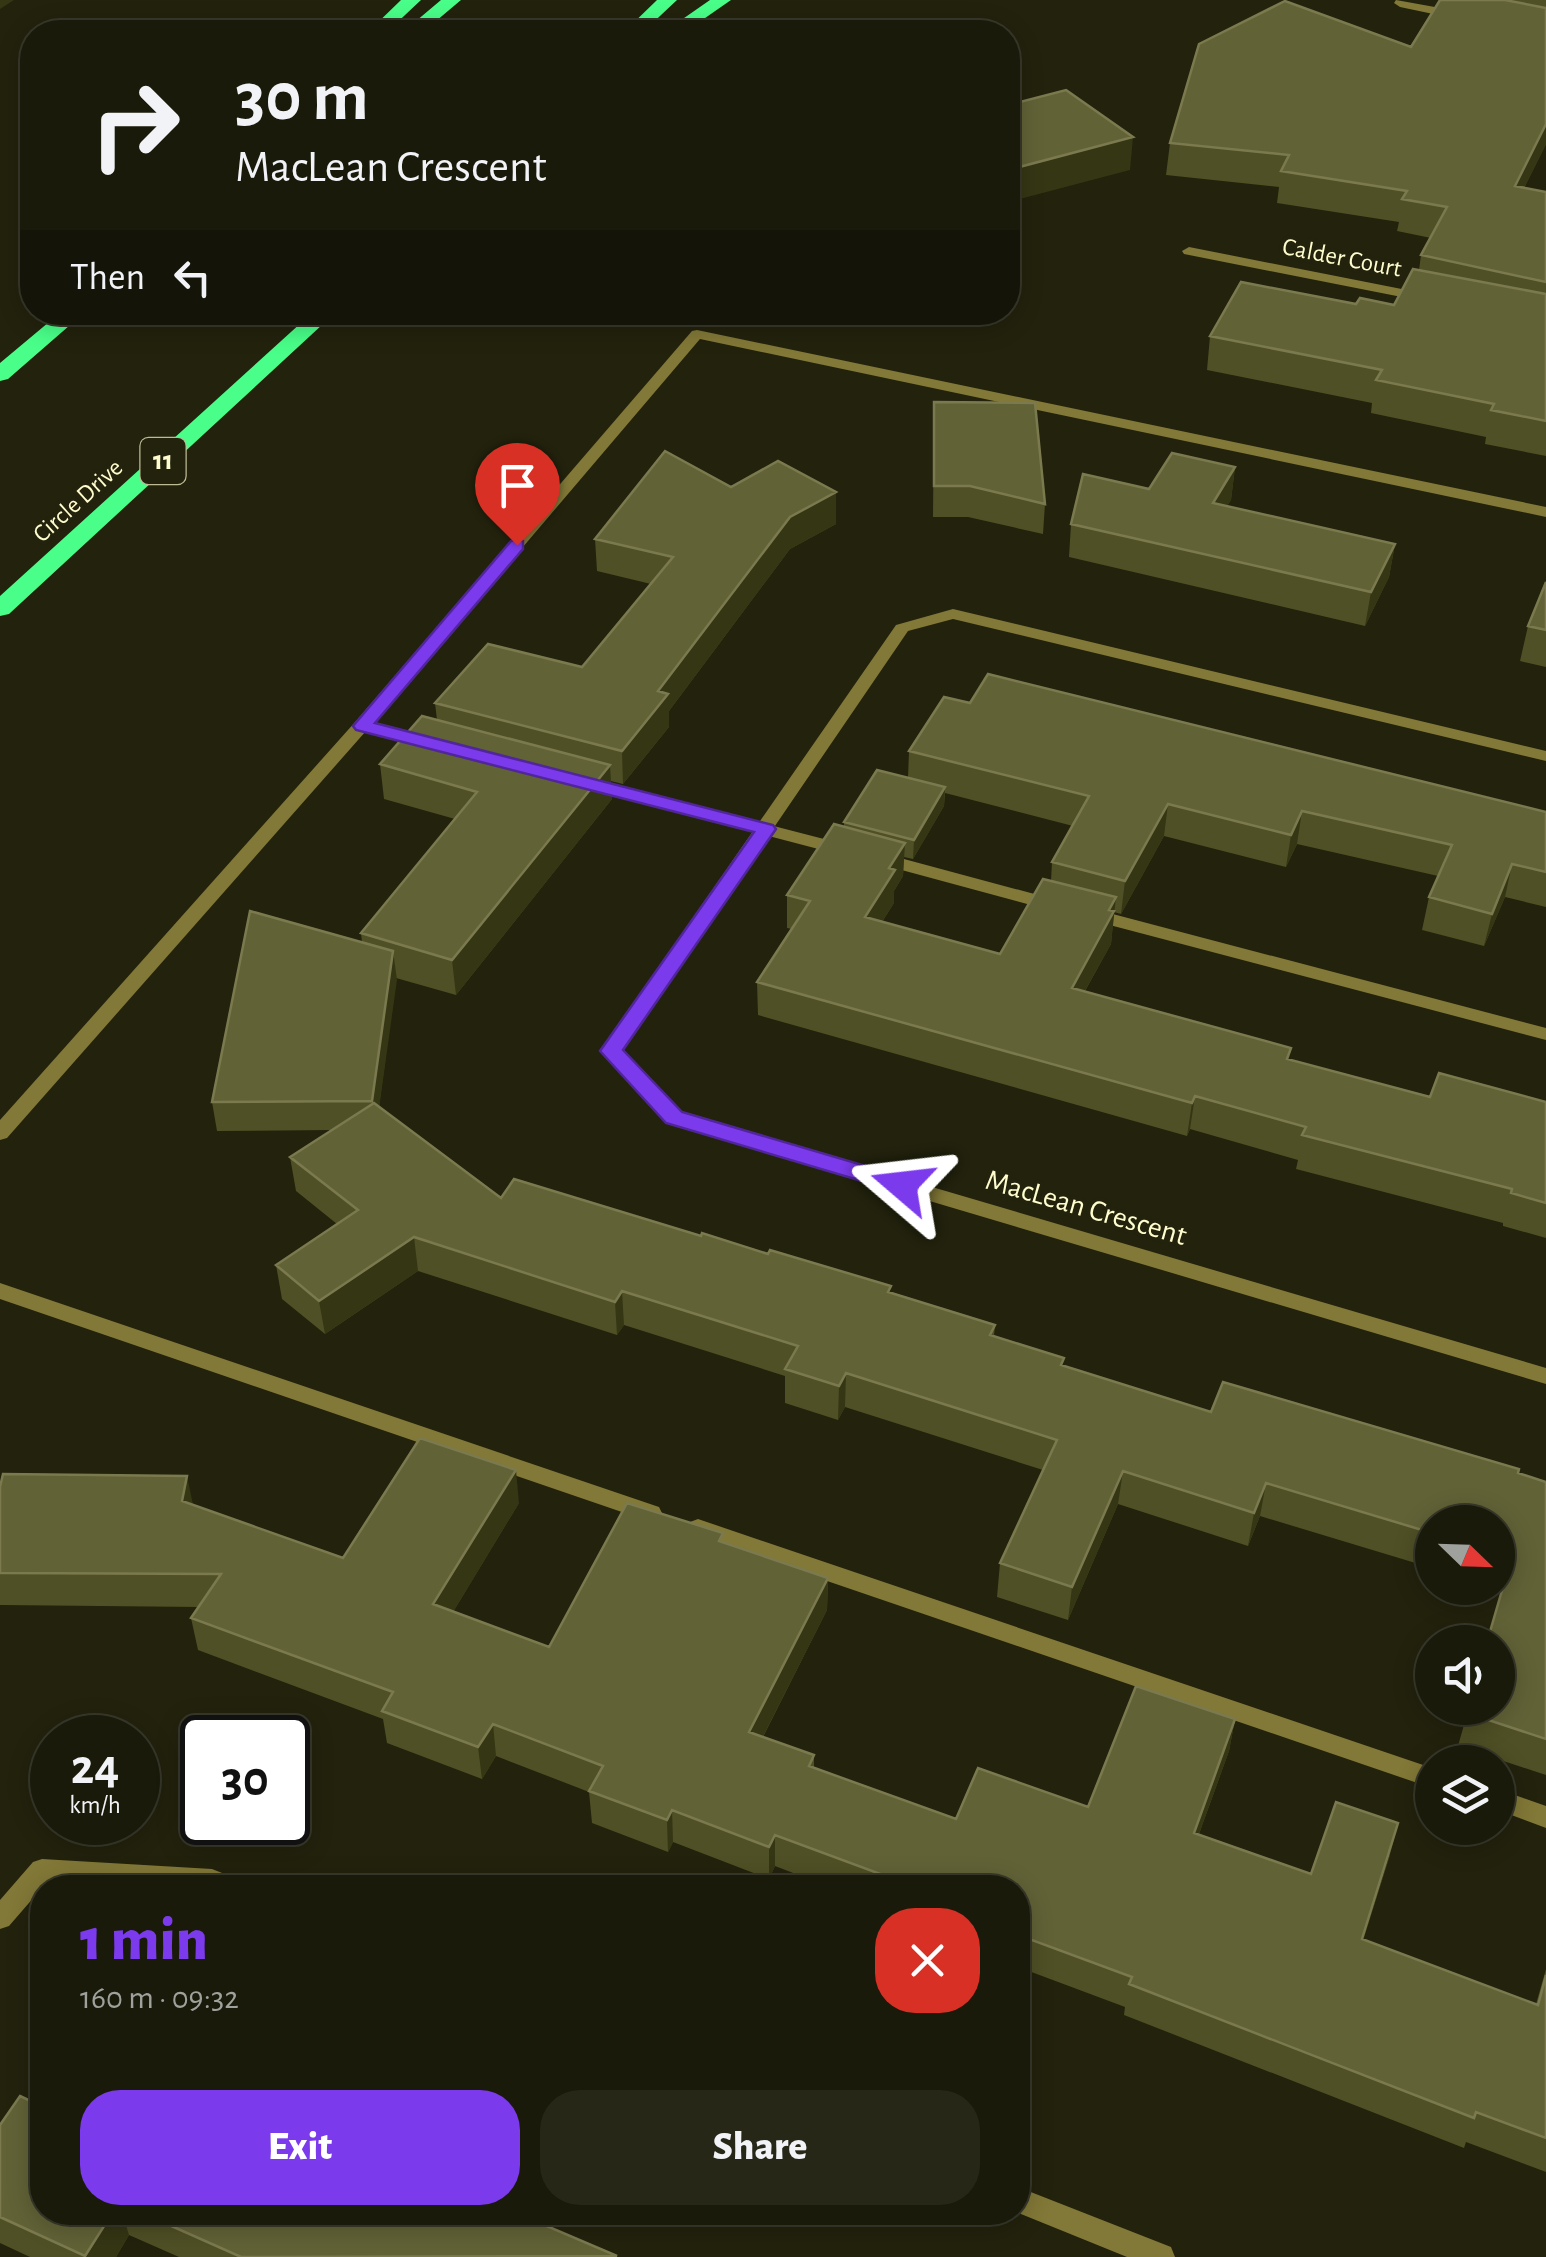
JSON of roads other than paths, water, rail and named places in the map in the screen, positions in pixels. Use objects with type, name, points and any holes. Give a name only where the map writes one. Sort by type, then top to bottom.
[{"type":"highway","points":[[390,20],[412,0]]},
{"type":"highway","points":[[427,20],[452,0]]},
{"type":"highway","points":[[646,20],[668,0]]},
{"type":"highway","points":[[691,20],[722,0]]},
{"type":"highway","points":[[0,374],[58,325]]},
{"type":"highway","name":"Circle Drive","points":[[0,609],[312,325]]},
{"type":"street","points":[[1400,4],[1473,18]]},
{"type":"street","name":"Calder Court","points":[[1189,252],[1452,303]]},
{"type":"street","points":[[0,1133],[362,726],[697,334],[1546,512]]},
{"type":"street","name":"MacLean Crescent","points":[[1546,756],[953,614],[902,628],[611,1051],[674,1118],[1546,1376]]},
{"type":"street","points":[[362,726],[439,745]]},
{"type":"street","points":[[573,779],[1546,1034]]},
{"type":"street","points":[[0,1291],[1415,1772]]},
{"type":"street","points":[[1515,1806],[1546,1817]]},
{"type":"street","points":[[38,1875],[42,1870],[127,1875]]},
{"type":"street","points":[[0,1918],[30,1884]]},
{"type":"street","points":[[1030,2205],[1161,2257]]}]
